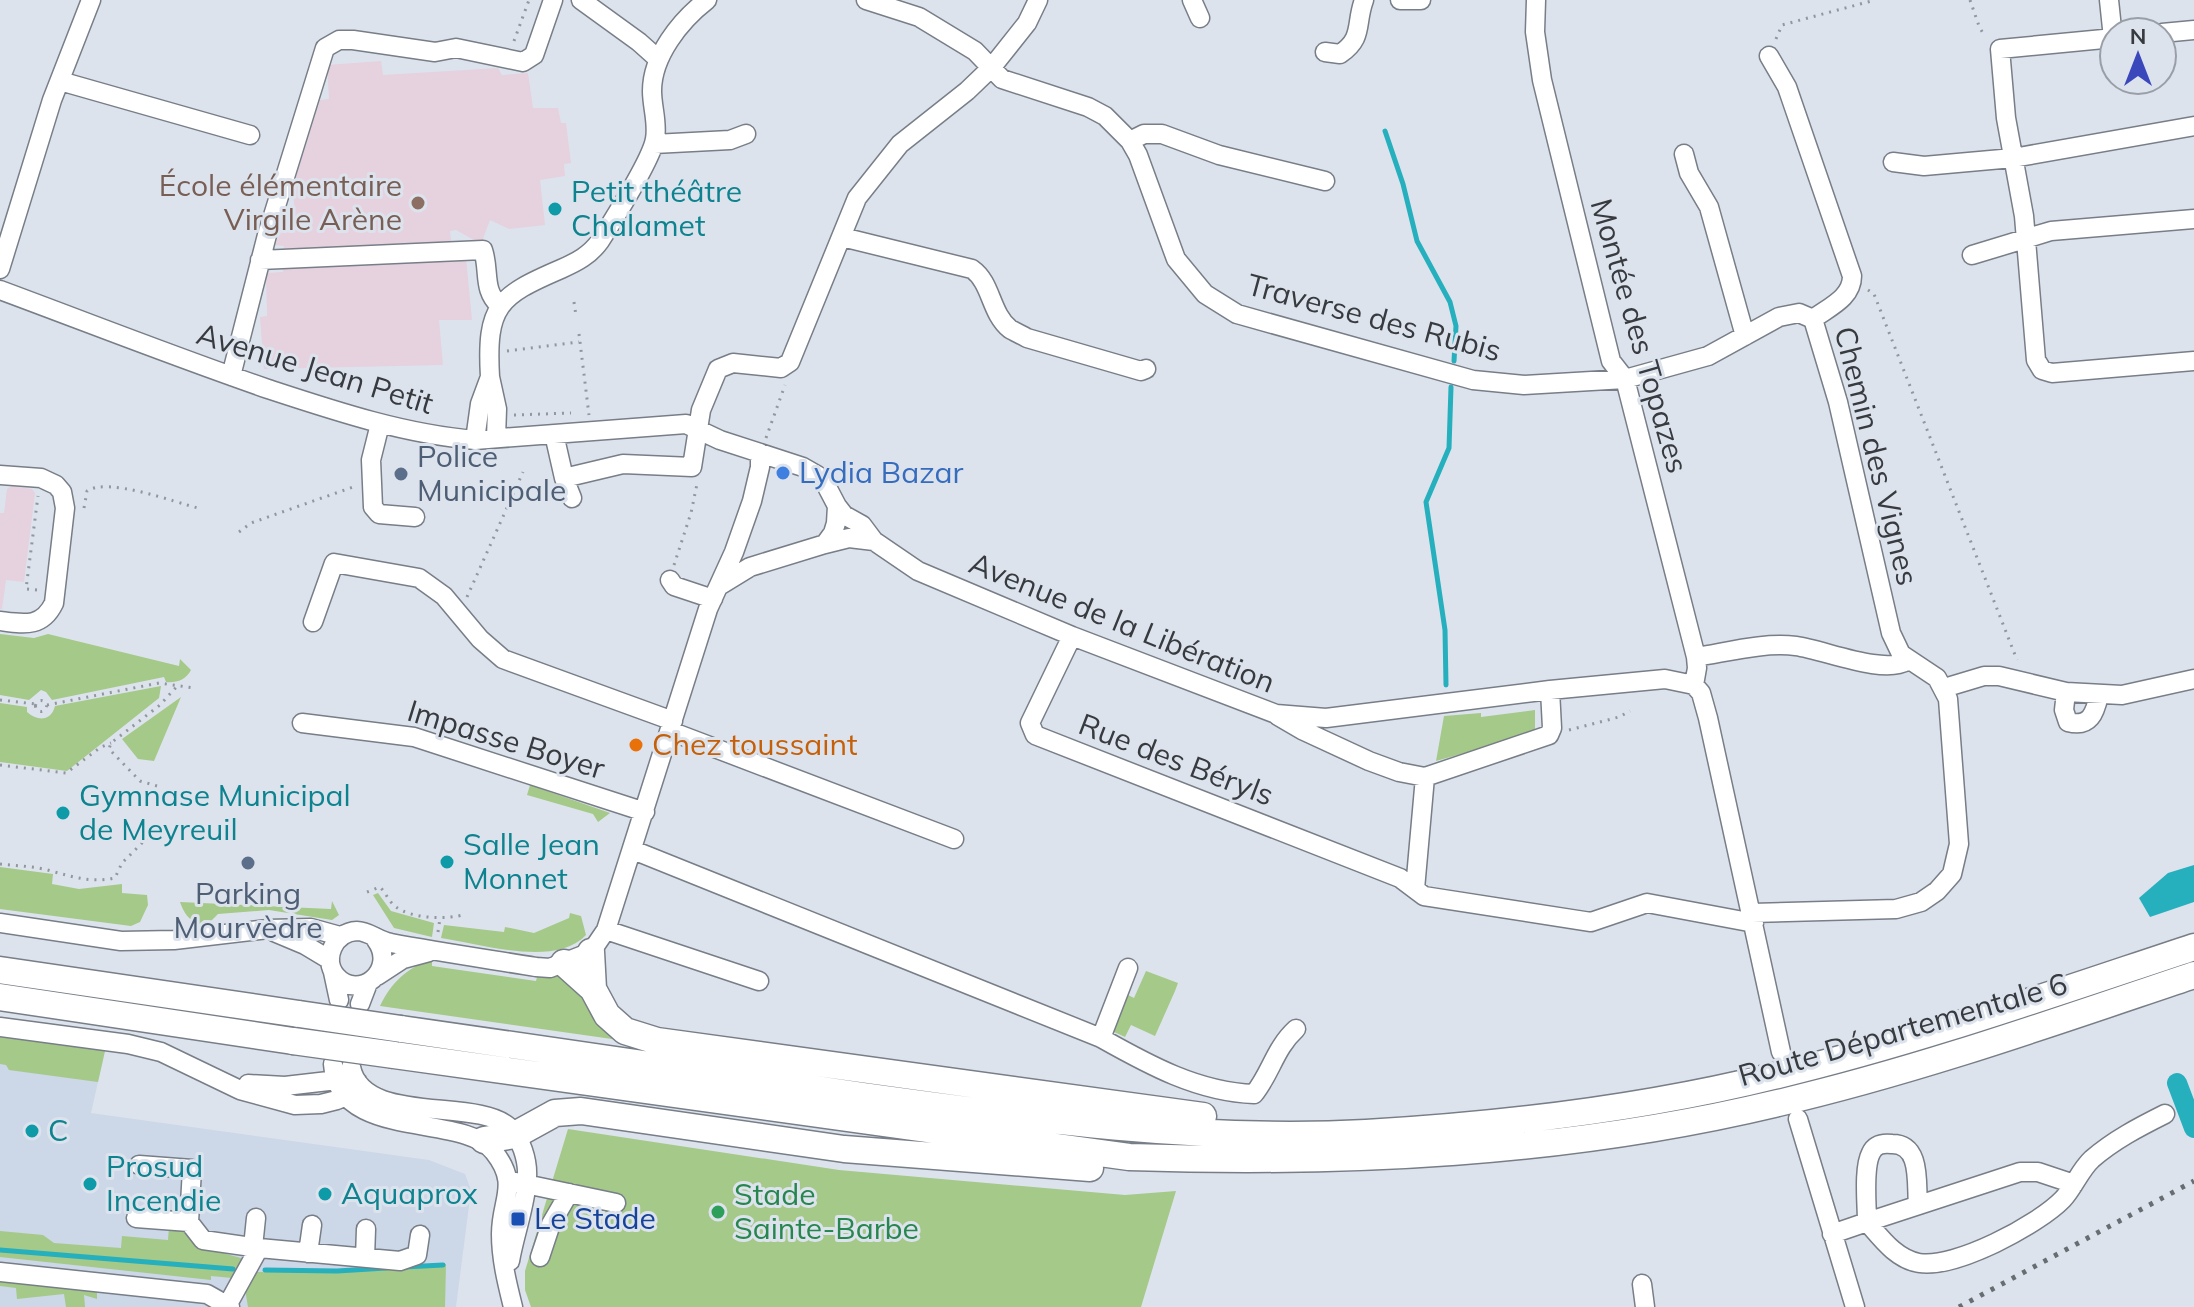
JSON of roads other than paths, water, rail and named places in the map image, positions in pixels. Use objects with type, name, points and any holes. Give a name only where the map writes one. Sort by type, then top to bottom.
[{"type":"highway","points":[[593,989],[598,941]]},
{"type":"highway","name":"Route Départementale 6","points":[[1362,1133],[1488,1123],[1644,1103],[1772,1077],[1906,1041],[2194,947]]},
{"type":"highway","points":[[564,963],[593,989],[607,1015],[625,1031],[657,1041],[1197,1116],[1362,1133]]},
{"type":"highway","points":[[0,970],[1007,1116],[1187,1131],[1362,1133]]},
{"type":"highway","name":"Route Départementale 6","points":[[1341,1159],[1561,1142],[1777,1104],[1881,1076],[2194,975]]},
{"type":"highway","points":[[0,997],[293,1041],[1129,1157],[1241,1161],[1341,1159]]},
{"type":"highway","points":[[484,1140],[515,1135],[566,1110],[844,1149],[1158,1174],[1275,1171],[1341,1159]]},
{"type":"street","points":[[0,269],[60,81],[91,0]]},
{"type":"street","points":[[231,376],[260,260],[325,48],[339,40],[435,52],[456,48],[523,62],[534,55],[553,0]]},
{"type":"street","points":[[581,0],[658,59]]},
{"type":"street","points":[[496,438],[496,399],[490,377],[490,332],[494,315],[513,291],[579,261],[593,249],[654,144],[656,128],[652,91],[658,59],[684,20],[707,0]]},
{"type":"street","name":"Traverse des Rubis","points":[[866,0],[921,8],[975,51],[1002,79],[1105,116],[1130,141],[1138,155],[1176,259],[1205,294],[1237,314],[1473,380],[1524,385],[1625,379]]},
{"type":"street","points":[[564,478],[623,464],[692,467],[701,410],[722,366],[733,363],[776,369],[790,362],[857,198],[900,144],[992,67],[1027,23],[1038,0]]},
{"type":"street","points":[[1192,0],[1200,18]]},
{"type":"street","points":[[1325,52],[1340,54],[1351,46],[1358,34],[1364,0]]},
{"type":"street","points":[[1400,0],[1421,0]]},
{"type":"street","name":"Montée des Topazes","points":[[1536,0],[1535,32],[1551,117],[1611,361],[1625,379],[1696,657],[1694,685]]},
{"type":"street","points":[[2098,39],[2000,49],[2006,118],[2025,238],[2036,360],[2042,370],[2052,373],[2194,361]]},
{"type":"street","points":[[1773,50],[1852,276],[1852,286],[1846,295],[1813,319]]},
{"type":"street","points":[[60,81],[250,135]]},
{"type":"street","points":[[1893,162],[1924,166],[2013,158],[2194,126]]},
{"type":"street","points":[[654,144],[730,140],[746,134]]},
{"type":"street","points":[[1130,141],[1144,134],[1162,134],[1219,155],[1325,181]]},
{"type":"street","points":[[1684,154],[1689,173],[1709,207],[1745,336]]},
{"type":"street","points":[[1972,255],[2051,231],[2194,219]]},
{"type":"street","points":[[842,237],[972,269],[984,281],[998,316],[1010,329],[1027,338],[1141,371],[1146,369]]},
{"type":"street","points":[[260,260],[483,250],[487,289],[500,306]]},
{"type":"street","name":"Avenue Jean Petit","points":[[0,290],[231,376],[380,424],[444,437],[475,440],[675,424],[697,427],[710,435],[761,449],[803,467],[826,485],[837,506]]},
{"type":"street","name":"Chemin des Vignes","points":[[1625,379],[1708,356],[1779,317],[1799,313],[1813,319],[1838,402],[1891,633],[1907,661],[1930,671],[1944,688]]},
{"type":"street","points":[[475,440],[480,404],[490,377]]},
{"type":"street","points":[[380,424],[371,460],[375,511],[415,517]]},
{"type":"street","points":[[554,434],[572,498]]},
{"type":"street","points":[[0,923],[121,941],[174,940],[268,929],[311,928],[340,936],[362,932],[376,940],[436,945],[536,967],[550,968],[564,963],[598,941],[633,850],[716,593],[752,501],[761,449]]},
{"type":"street","points":[[0,475],[49,481],[75,510],[50,611],[35,623],[0,621]]},
{"type":"street","points":[[825,544],[833,533],[837,506]]},
{"type":"street","name":"Avenue de la Libération","points":[[837,506],[844,515],[862,525],[874,541],[918,571],[1072,636],[1276,714],[1326,718],[1665,679],[1694,685]]},
{"type":"street","points":[[670,580],[674,586],[716,593],[750,567],[849,538],[874,541]]},
{"type":"street","points":[[734,552],[739,563],[750,567]]},
{"type":"street","points":[[313,622],[334,563],[419,578],[444,596],[480,639],[503,659],[954,839]]},
{"type":"street","name":"Rue des Béryls","points":[[1072,636],[1030,723],[1035,735],[1407,884],[1424,896],[1591,922],[1647,903],[1753,918],[1896,909],[1921,902],[1952,874],[1959,844],[1950,709],[1944,688]]},
{"type":"street","points":[[1696,657],[1793,646],[1879,665],[1899,665],[1907,661]]},
{"type":"street","points":[[1944,688],[1984,676],[1999,676],[2066,692],[2130,694],[2194,679]]},
{"type":"street","points":[[1694,685],[1701,693],[1708,718],[1781,1052]]},
{"type":"street","points":[[1276,714],[1302,730],[1369,761],[1425,777],[1549,735],[1552,728],[1550,690]]},
{"type":"street","points":[[2066,692],[2064,716],[2068,722],[2078,724],[2092,717],[2099,695]]},
{"type":"street","name":"Impasse Boyer","points":[[302,723],[414,737],[645,812]]},
{"type":"street","points":[[1407,884],[1425,777]]},
{"type":"street","points":[[633,850],[1101,1038],[1157,1070],[1226,1093],[1254,1094],[1282,1042],[1296,1029]]},
{"type":"street","points":[[268,929],[305,945],[332,966],[338,978],[352,985],[372,979],[403,959],[436,945]]},
{"type":"street","points":[[339,1000],[331,951],[340,936]]},
{"type":"street","points":[[360,1004],[383,962],[383,954],[376,940]]},
{"type":"street","points":[[598,941],[759,981]]},
{"type":"street","points":[[1101,1038],[1128,968]]},
{"type":"street","points":[[0,1027],[128,1044],[161,1052],[240,1090],[295,1105],[321,1104],[344,1077]]},
{"type":"street","points":[[344,1077],[378,1098],[508,1125],[523,1150],[506,1279],[513,1307]]},
{"type":"street","points":[[344,1077],[384,1119],[484,1140],[518,1182],[616,1203]]},
{"type":"street","points":[[1918,1205],[1915,1161],[1910,1150],[1900,1144],[1882,1143],[1873,1149],[1868,1160],[1867,1222],[1897,1253],[1919,1263],[1945,1262],[1983,1249],[2039,1219],[2064,1198],[2088,1163],[2116,1140],[2165,1114]]},
{"type":"street","points":[[1798,1119],[1855,1307]]},
{"type":"street","points":[[139,1165],[192,1169],[189,1222],[203,1240],[400,1261],[417,1255],[420,1235]]},
{"type":"street","points":[[1832,1234],[2020,1172],[2038,1172],[2074,1184]]},
{"type":"street","points":[[540,1257],[551,1224],[569,1193]]},
{"type":"street","points":[[136,1218],[189,1222]]},
{"type":"street","points":[[0,1272],[207,1294],[229,1305],[256,1248],[256,1218]]},
{"type":"street","points":[[308,1253],[312,1225]]},
{"type":"street","points":[[365,1258],[366,1229]]},
{"type":"street","points":[[1642,1284],[1645,1307]]},
{"type":"water","points":[[2194,865],[2194,902],[2150,917],[2139,898],[2168,873]]},
{"type":"waterway","points":[[1385,131],[1403,184],[1417,241],[1450,302],[1456,326],[1454,361]]},
{"type":"waterway","points":[[1446,685],[1445,630],[1426,502],[1449,448],[1451,387]]},
{"type":"waterway","points":[[2177,1083],[2194,1128]]},
{"type":"waterway","points":[[0,1250],[233,1269]]},
{"type":"waterway","points":[[404,1267],[443,1265]]},
{"type":"waterway","points":[[265,1270],[386,1268]]},
{"type":"railway","points":[[1959,1307],[2194,1181]]},
{"type":"place","name":"École élémentaire Virgile Arène","points":[[418,203]]},
{"type":"place","name":"Petit théâtre Chalamet","points":[[555,209]]},
{"type":"place","name":"Lydia Bazar","points":[[783,473]]},
{"type":"place","name":"Police Municipale","points":[[401,474]]},
{"type":"place","name":"Chez toussaint","points":[[636,745]]},
{"type":"place","name":"Gymnase Municipal de Meyreuil","points":[[63,813]]},
{"type":"place","name":"Salle Jean Monnet","points":[[447,862]]},
{"type":"place","name":"Parking Mourvèdre","points":[[248,863]]},
{"type":"place","name":"C","points":[[32,1131]]},
{"type":"place","name":"Prosud Incendie","points":[[90,1184]]},
{"type":"place","name":"Aquaprox","points":[[325,1194]]},
{"type":"place","name":"Stade Sainte-Barbe","points":[[718,1212]]},
{"type":"place","name":"Le Stade","points":[[518,1219]]}]
